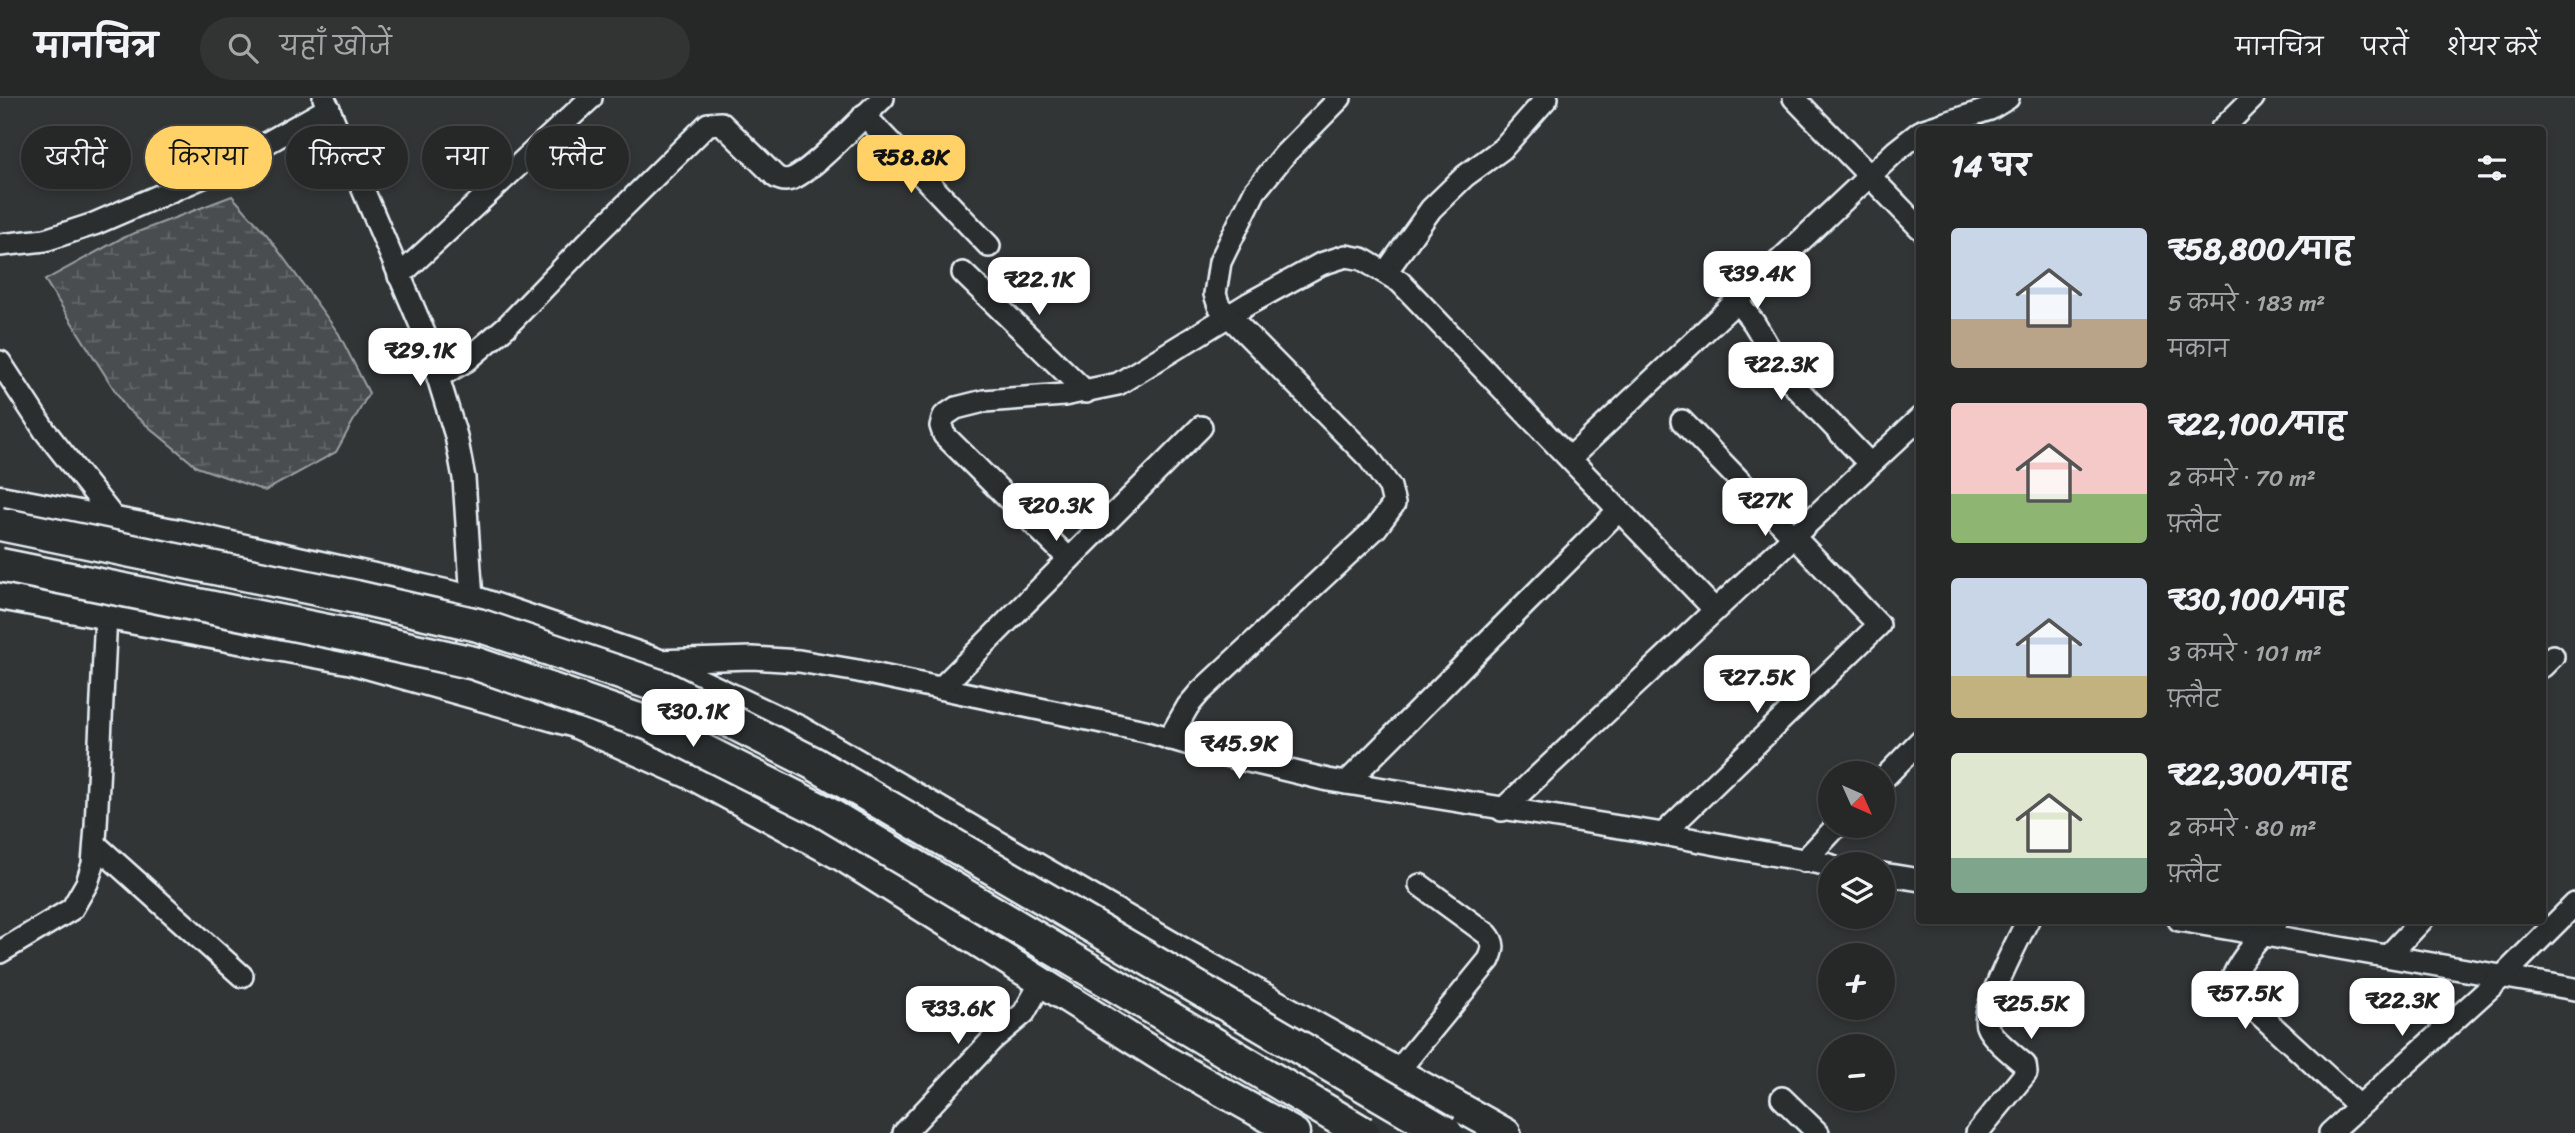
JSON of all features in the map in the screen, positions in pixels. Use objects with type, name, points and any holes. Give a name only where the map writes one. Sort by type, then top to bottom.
[{"type":"highway","points":[[0,524],[356,597],[478,625],[666,688],[813,763],[1446,1133]]},
{"type":"highway","points":[[0,565],[474,663],[650,724],[823,811],[1363,1133]]},
{"type":"main road","points":[[0,500],[117,522],[472,600],[652,661],[800,731],[1187,955],[1506,1133]]},
{"type":"main road","points":[[0,595],[353,660],[572,722],[694,776],[843,857],[1164,1059],[1295,1133]]},
{"type":"street","points":[[399,276],[591,98]]},
{"type":"street","points":[[438,377],[466,361],[507,326],[708,124],[721,124],[727,128],[782,181],[799,175],[883,98]]},
{"type":"street","points":[[1169,739],[1200,692],[1376,528],[1394,504],[1390,486],[1369,458],[1219,306],[1215,294],[1220,262],[1255,191],[1286,153],[1340,98]]},
{"type":"street","points":[[1386,272],[1431,209],[1465,176],[1502,149],[1547,98]]},
{"type":"street","points":[[1794,98],[1916,224]]},
{"type":"street","points":[[1937,126],[1990,109],[2008,98]]},
{"type":"street","points":[[0,245],[45,240],[94,224],[217,171],[326,103],[425,335],[461,460],[472,600],[463,691]]},
{"type":"street","points":[[864,115],[989,246]]},
{"type":"street","points":[[1570,458],[1916,135]]},
{"type":"street","points":[[1069,559],[944,435],[941,426],[944,416],[957,408],[984,401],[1086,392],[1118,384],[1321,264],[1346,256],[1362,259],[1386,272],[1408,290],[1714,609]]},
{"type":"street","points":[[963,273],[1086,392]]},
{"type":"street","points":[[1737,301],[1754,323],[1787,378],[1870,464]]},
{"type":"street","points":[[0,362],[45,431],[117,522]]},
{"type":"street","points":[[1663,834],[1880,625],[1682,421]]},
{"type":"street","points":[[1502,810],[1916,422]]},
{"type":"street","points":[[941,688],[1201,427]]},
{"type":"street","points":[[1346,783],[1619,510]]},
{"type":"street","points":[[0,952],[72,909],[87,883],[93,864],[106,614]]},
{"type":"street","points":[[652,661],[751,658],[799,661],[1145,731],[1240,760],[1346,783],[1663,834],[1818,863]]},
{"type":"street","points":[[1895,767],[1916,745]]},
{"type":"street","points":[[1804,861],[1826,838]]},
{"type":"street","points":[[95,844],[242,976]]},
{"type":"street","points":[[1895,876],[1916,879]]},
{"type":"street","points":[[1397,1072],[1489,960],[1493,951],[1493,944],[1487,934],[1420,885]]},
{"type":"street","points":[[2330,1133],[2504,975],[2575,904]]},
{"type":"street","points":[[1977,1133],[2026,1073],[2025,1065],[1989,1030],[1985,1021],[1989,1004],[2026,924]]},
{"type":"street","points":[[2231,924],[2270,927],[2388,956],[2575,989]]},
{"type":"street","points":[[2388,956],[2418,924]]},
{"type":"street","points":[[2270,927],[2231,979],[2232,990],[2359,1106]]},
{"type":"street","points":[[904,1133],[992,1040],[1024,1013],[1042,981]]},
{"type":"street","points":[[1782,1098],[1818,1133]]},
{"type":"green space","points":[[232,196],[267,235],[339,334],[369,393],[336,452],[265,491],[197,467],[126,408],[45,280],[122,238]]}]
